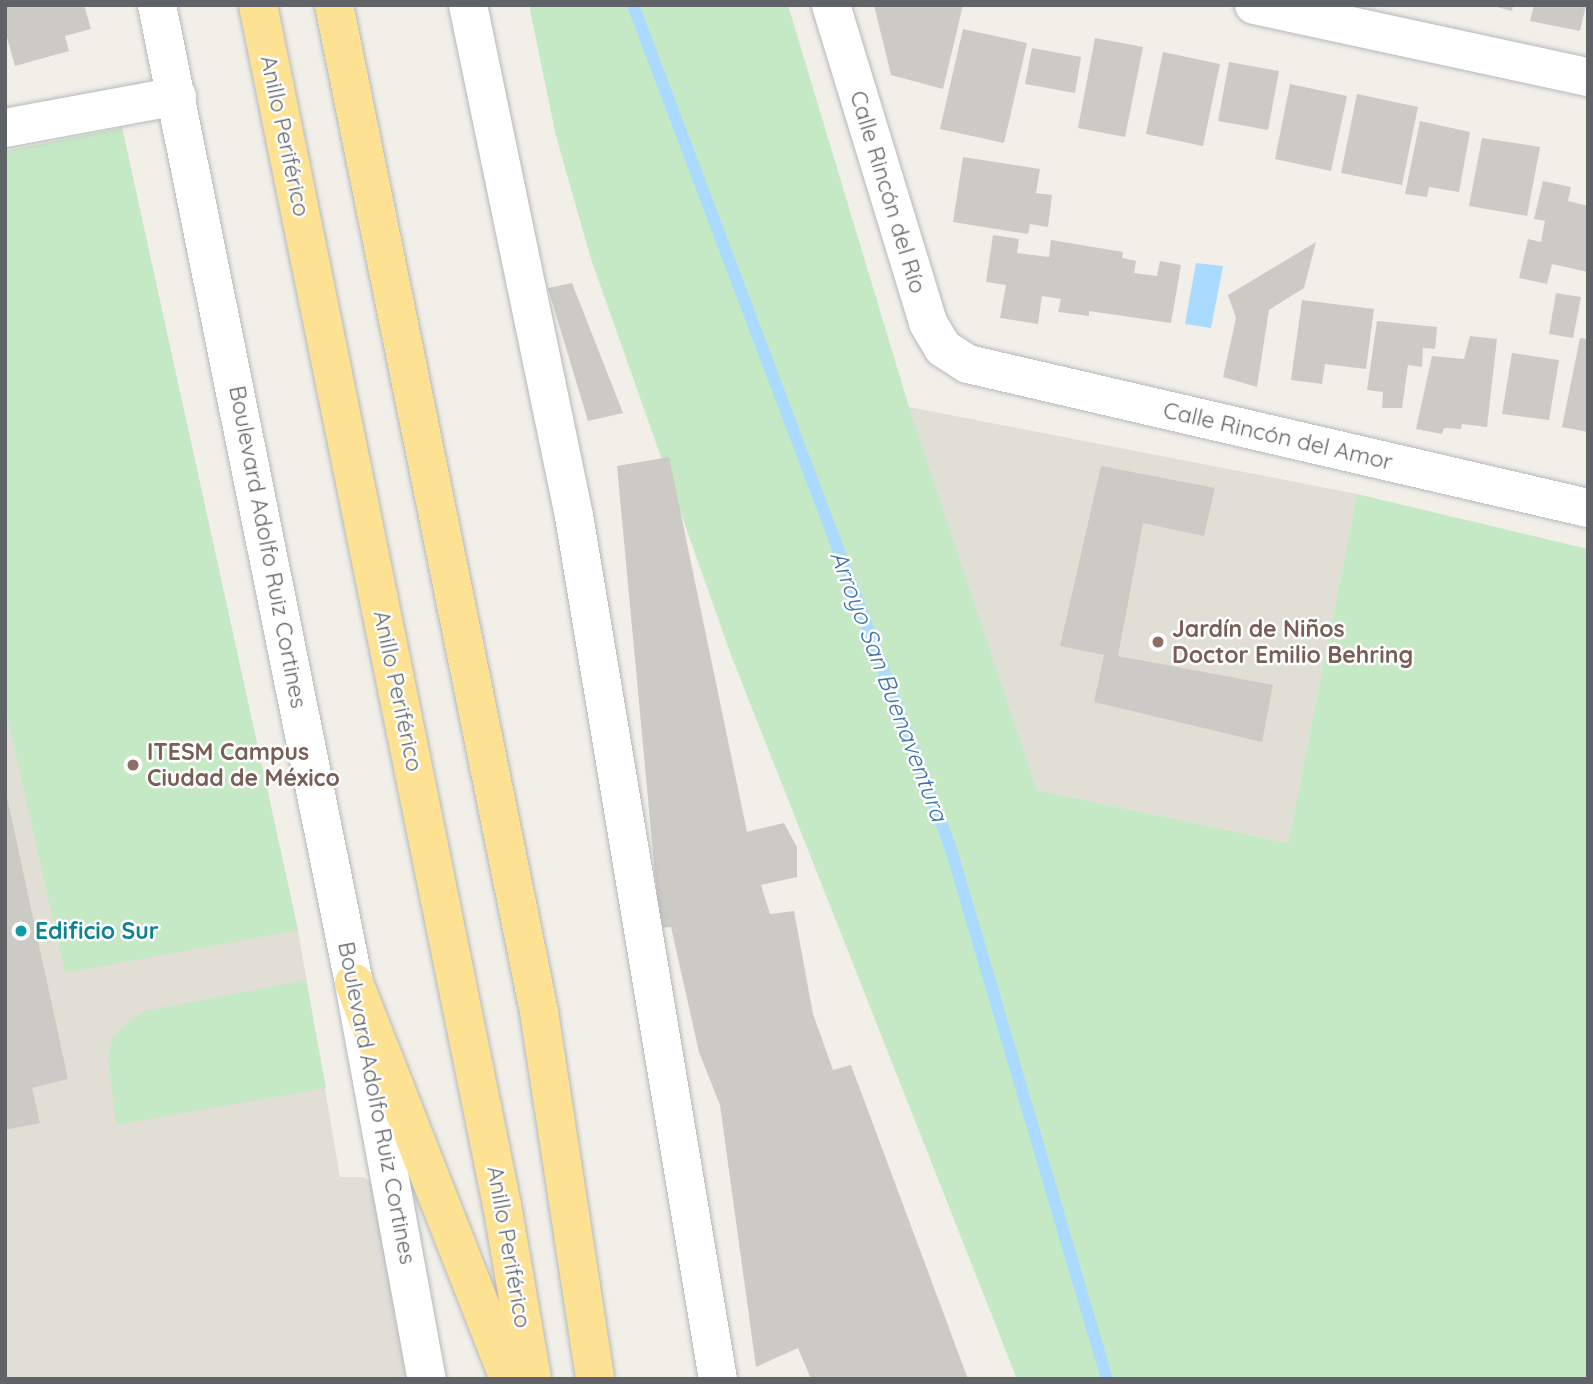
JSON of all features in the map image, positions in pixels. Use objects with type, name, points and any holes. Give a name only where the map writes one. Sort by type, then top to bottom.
[{"type":"highway","name":"Anillo Periférico","points":[[258,5],[502,1205],[532,1379]]},
{"type":"highway","points":[[334,5],[539,1012],[595,1379]]},
{"type":"highway","points":[[354,983],[509,1379]]},
{"type":"main road","name":"Boulevard Adolfo Ruiz Cortines","points":[[157,5],[354,983],[427,1379]]},
{"type":"main road","points":[[468,5],[574,516],[718,1379]]},
{"type":"main road","name":"Calle Rincón del Río","points":[[831,5],[928,323],[943,348],[968,364]]},
{"type":"main road","points":[[1254,5],[1588,77]]},
{"type":"main road","points":[[5,128],[177,96]]},
{"type":"main road","name":"Calle Rincón del Amor","points":[[968,364],[1588,508]]},
{"type":"shaded area","name":"ITESM Campus Ciudad de México","points":[[122,128],[298,930],[340,1177],[363,1177],[373,1185],[406,1379],[5,1379],[5,151]]},
{"type":"shaded area","name":"Jardín de Niños Doctor Emilio Behring","points":[[909,407],[1357,494],[1288,843],[1037,790]]},
{"type":"green space","points":[[529,5],[788,5],[909,407],[1037,790],[1288,843],[1357,494],[1588,549],[1588,1379],[1017,1379],[731,655],[591,259],[556,136]]},
{"type":"green space","points":[[122,128],[298,930],[65,973],[5,706],[5,151]]},
{"type":"green space","points":[[306,980],[326,1088],[116,1125],[108,1058],[112,1039],[130,1020],[145,1011]]},
{"type":"water","points":[[1196,263],[1223,266],[1211,328],[1185,324]]},
{"type":"building","points":[[5,5],[84,5],[91,29],[65,36],[69,51],[15,66],[5,30]]},
{"type":"building","points":[[874,5],[963,5],[943,89],[891,75]]},
{"type":"building","points":[[1489,5],[1513,5],[1512,11]]},
{"type":"building","points":[[1534,5],[1586,5],[1580,31],[1530,21]]},
{"type":"building","points":[[963,29],[1027,43],[1004,143],[940,129]]},
{"type":"building","points":[[1095,38],[1143,47],[1125,137],[1078,128]]},
{"type":"building","points":[[1032,48],[1081,57],[1075,93],[1025,84]]},
{"type":"building","points":[[1163,52],[1220,64],[1203,146],[1146,134]]},
{"type":"building","points":[[1229,62],[1279,71],[1268,130],[1218,121]]},
{"type":"building","points":[[1290,84],[1347,96],[1331,171],[1275,159]]},
{"type":"building","points":[[1357,94],[1418,107],[1402,185],[1341,173]]},
{"type":"building","points":[[1420,121],[1470,132],[1459,192],[1429,187],[1427,197],[1405,194]]},
{"type":"building","points":[[1482,138],[1540,147],[1527,216],[1469,206]]},
{"type":"building","points":[[963,157],[1040,169],[1036,193],[1052,195],[1048,227],[1030,224],[1028,234],[953,222]]},
{"type":"building","points":[[1543,181],[1571,187],[1568,201],[1588,206],[1588,272],[1552,264],[1547,284],[1519,278],[1528,239],[1541,242],[1545,221],[1534,219]]},
{"type":"building","points":[[993,235],[1019,239],[1017,253],[1049,257],[1051,240],[1123,252],[1122,258],[1136,261],[1134,273],[1157,276],[1160,261],[1181,265],[1171,323],[1089,311],[1089,316],[1058,312],[1061,299],[1042,296],[1038,324],[1000,318],[1006,285],[986,282]]},
{"type":"building","points":[[1316,242],[1304,288],[1269,310],[1257,387],[1223,377],[1236,318],[1228,295]]},
{"type":"building","points":[[572,283],[623,413],[588,421],[548,288]]},
{"type":"building","points":[[1556,293],[1581,297],[1573,338],[1549,334]]},
{"type":"building","points":[[1302,300],[1374,309],[1366,369],[1325,364],[1322,384],[1291,380]]},
{"type":"building","points":[[1377,321],[1437,327],[1435,349],[1423,348],[1422,367],[1408,365],[1402,408],[1382,408],[1383,392],[1367,390]]},
{"type":"building","points":[[1470,336],[1497,339],[1487,427],[1462,424],[1461,429],[1444,428],[1442,434],[1416,429],[1432,356],[1464,359]]},
{"type":"building","points":[[1580,338],[1588,339],[1588,432],[1562,427]]},
{"type":"building","points":[[1512,353],[1559,360],[1549,420],[1502,414]]},
{"type":"building","points":[[669,457],[747,832],[784,823],[797,847],[797,877],[761,885],[770,914],[794,911],[813,1014],[833,1070],[851,1065],[968,1379],[811,1379],[798,1348],[756,1367],[720,1105],[699,1052],[671,927],[660,928],[617,466]]},
{"type":"building","points":[[1101,466],[1215,488],[1204,536],[1143,523],[1118,656],[1273,685],[1262,742],[1094,702],[1104,655],[1060,646]]},
{"type":"building","name":"Edificio Sur","points":[[5,788],[68,1079],[32,1088],[40,1123],[5,1130]]},
{"type":"waterway","name":"Arroyo San Buenaventura","points":[[633,5],[950,846],[1107,1379]]},
{"type":"place","name":"Jardín de Niños Doctor Emilio Behring","points":[[1158,642]]},
{"type":"place","name":"ITESM Campus Ciudad de México","points":[[133,765]]},
{"type":"place","name":"Edificio Sur","points":[[21,931]]}]
